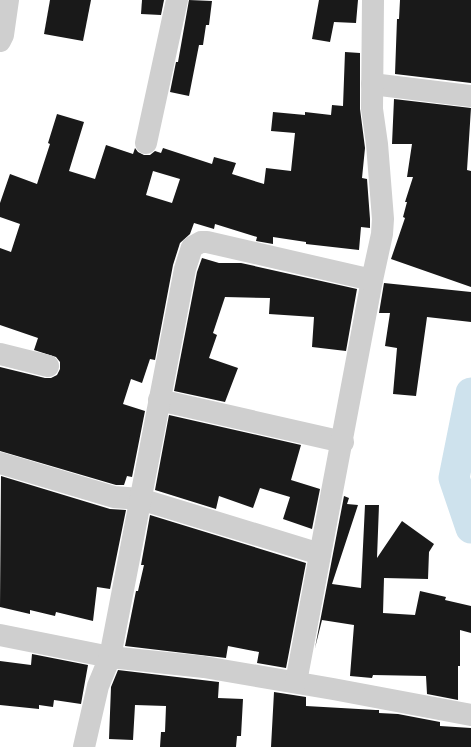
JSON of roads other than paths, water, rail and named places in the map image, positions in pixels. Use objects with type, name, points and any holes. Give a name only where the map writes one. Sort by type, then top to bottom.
[{"type":"street","points":[[0,41],[3,35],[8,0]]},
{"type":"street","points":[[146,143],[177,0]]},
{"type":"street","points":[[296,682],[382,234],[383,219],[377,144],[372,108],[373,0]]},
{"type":"street","points":[[372,84],[471,96]]},
{"type":"street","points":[[84,747],[98,686],[110,657],[185,269],[192,247],[197,244],[207,242],[372,280]]},
{"type":"street","points":[[0,354],[48,366]]},
{"type":"street","points":[[159,400],[343,442]]},
{"type":"street","points":[[0,463],[114,498],[140,499],[320,554]]},
{"type":"street","points":[[0,635],[110,657],[204,667],[296,682],[471,715]]},
{"type":"waterway","points":[[471,393],[454,478],[471,528]]}]
